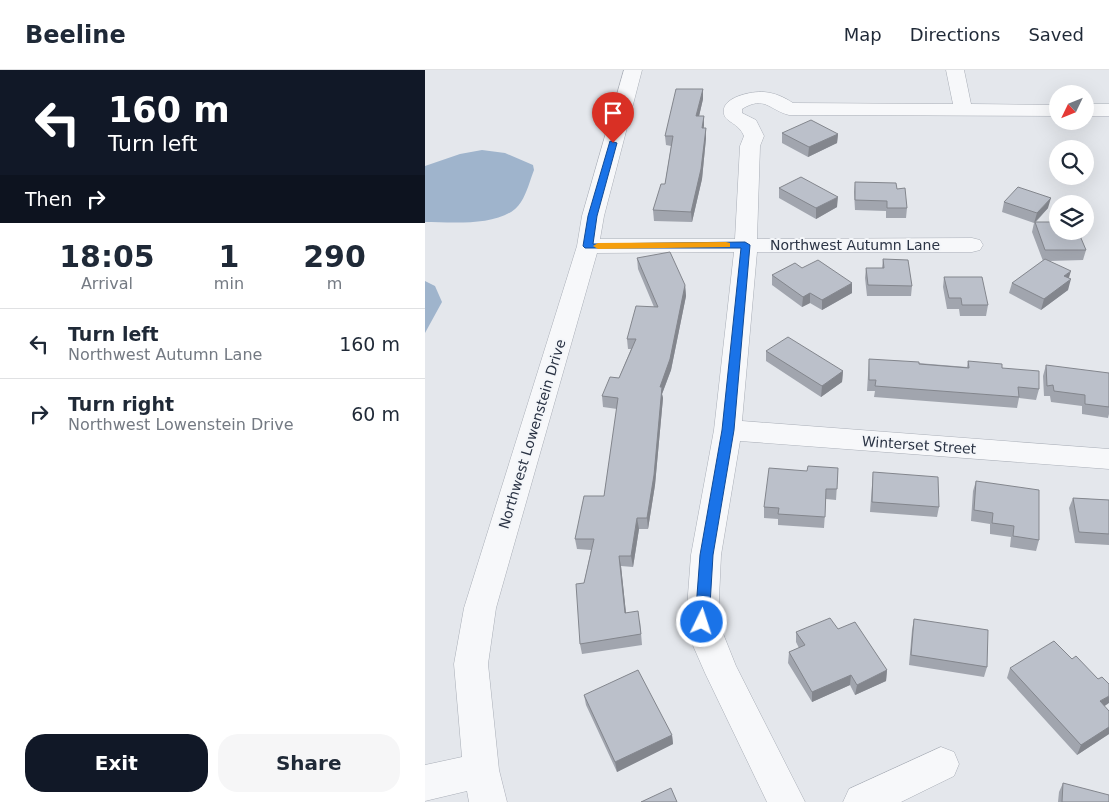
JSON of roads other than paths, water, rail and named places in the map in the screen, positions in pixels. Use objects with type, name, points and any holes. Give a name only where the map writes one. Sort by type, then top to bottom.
[{"type":"street","name":"Northwest Lowenstein Drive","points":[[485,786],[471,664],[480,608],[588,246],[593,216],[633,70]]},
{"type":"street","points":[[955,70],[963,109]]},
{"type":"street","points":[[786,802],[722,673],[702,622],[706,555],[728,430],[745,245],[750,146],[754,136],[749,124],[733,115],[733,106],[745,98],[765,97],[779,101],[789,109],[1049,110]]},
{"type":"street","points":[[1094,110],[1109,110]]},
{"type":"street","name":"Northwest Autumn Lane","points":[[588,246],[972,245]]},
{"type":"street","name":"Winterset Street","points":[[728,430],[1109,459]]},
{"type":"street","points":[[863,802],[941,764]]},
{"type":"street","points":[[425,783],[485,786]]},
{"type":"water","points":[[482,150],[505,153],[533,165],[534,170],[521,202],[503,216],[490,220],[463,223],[425,222],[425,166],[460,154]]},
{"type":"water","points":[[425,281],[435,286],[442,302],[425,333]]}]
